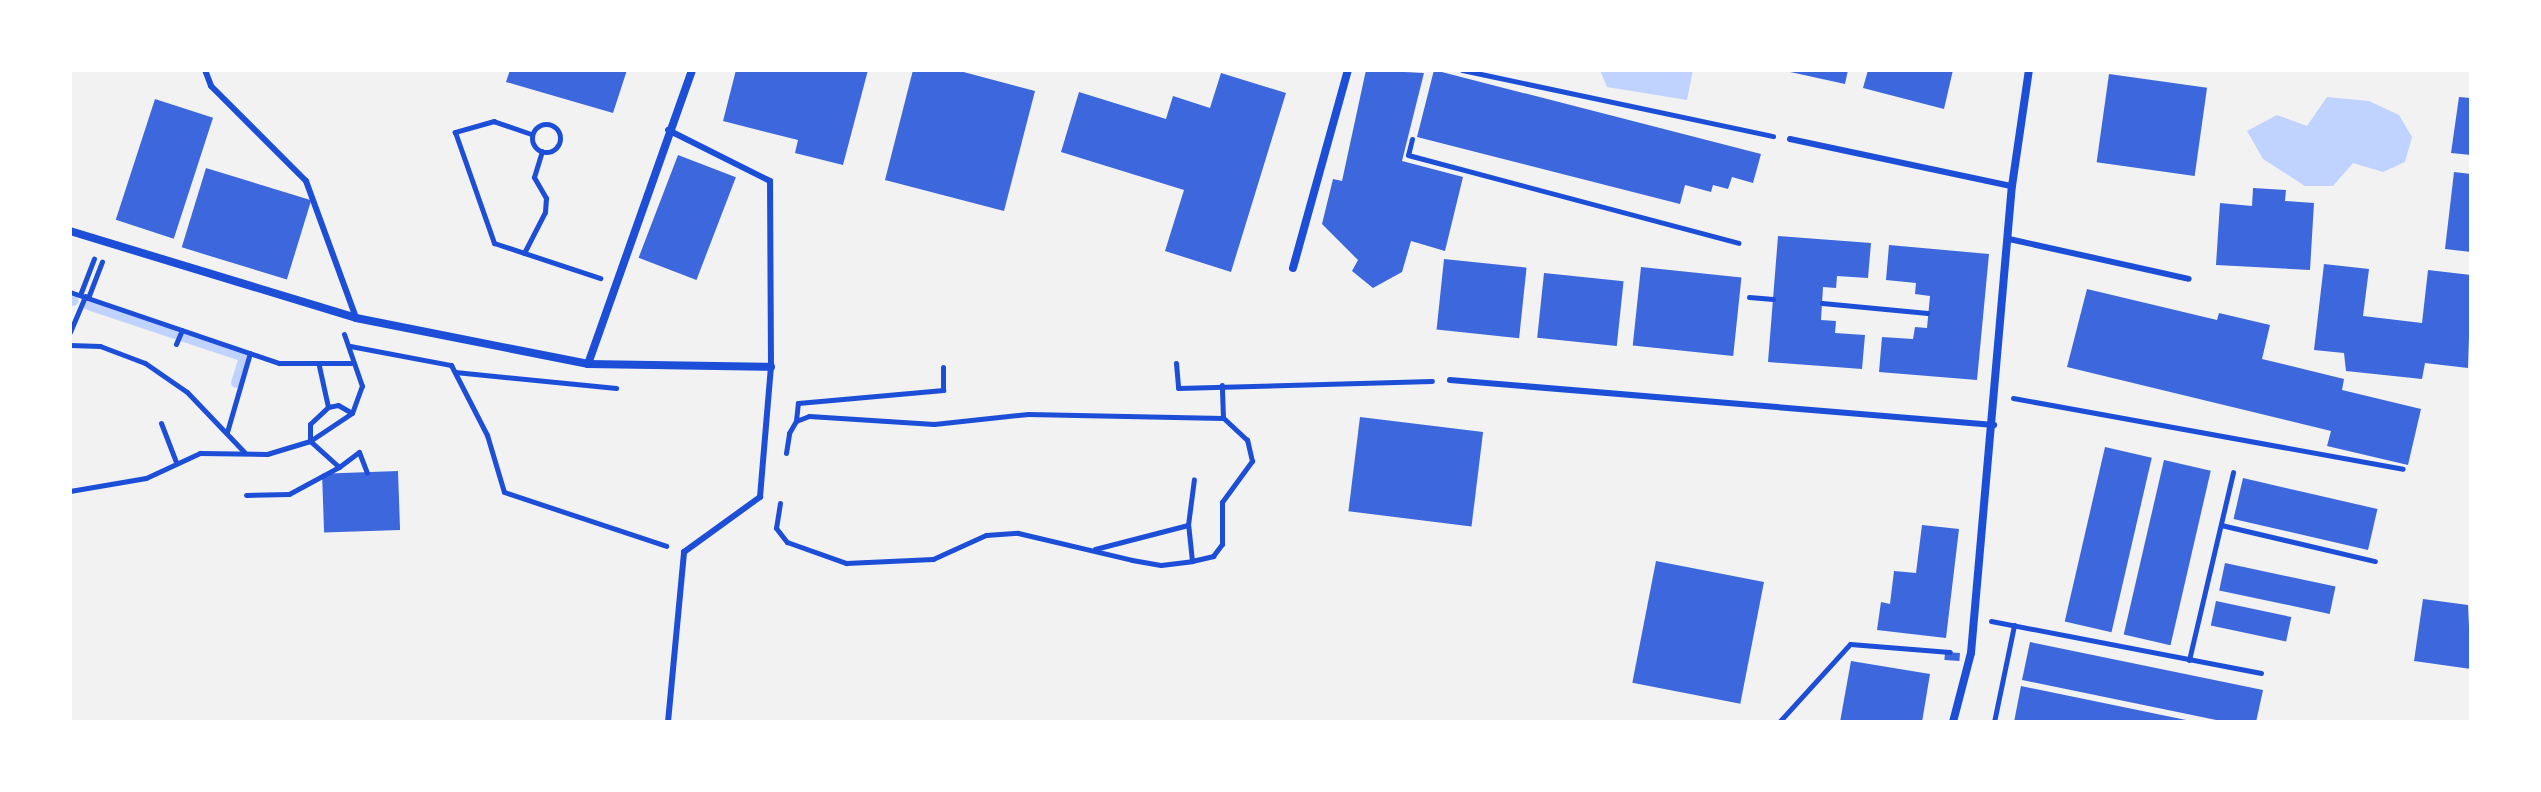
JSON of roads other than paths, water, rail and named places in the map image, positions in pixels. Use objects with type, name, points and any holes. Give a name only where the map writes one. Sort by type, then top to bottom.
[{"type":"street","points":[[588,364],[668,130],[692,70]]},
{"type":"street","points":[[1293,268],[1348,70]]},
{"type":"street","points":[[1953,722],[1971,653],[1994,425],[2012,186],[2029,70]]},
{"type":"street","points":[[70,231],[356,318],[588,364],[771,367]]},
{"type":"lane","points":[[205,70],[211,86],[306,181],[356,318]]},
{"type":"lane","points":[[668,130],[770,181],[771,367],[760,497],[684,552],[668,722]]},
{"type":"lane","points":[[1790,139],[2012,186]]},
{"type":"lane","points":[[2009,239],[2189,279]]},
{"type":"lane","points":[[1450,380],[1994,425]]},
{"type":"water","points":[[1600,70],[1693,70],[1687,100],[1607,87]]},
{"type":"water","points":[[2327,97],[2369,101],[2399,115],[2412,137],[2405,162],[2383,172],[2353,163],[2333,186],[2305,186],[2263,159],[2247,131],[2277,115],[2307,126]]},
{"type":"waterway","points":[[70,299],[74,301]]},
{"type":"waterway","points":[[88,305],[244,357],[236,383]]}]
